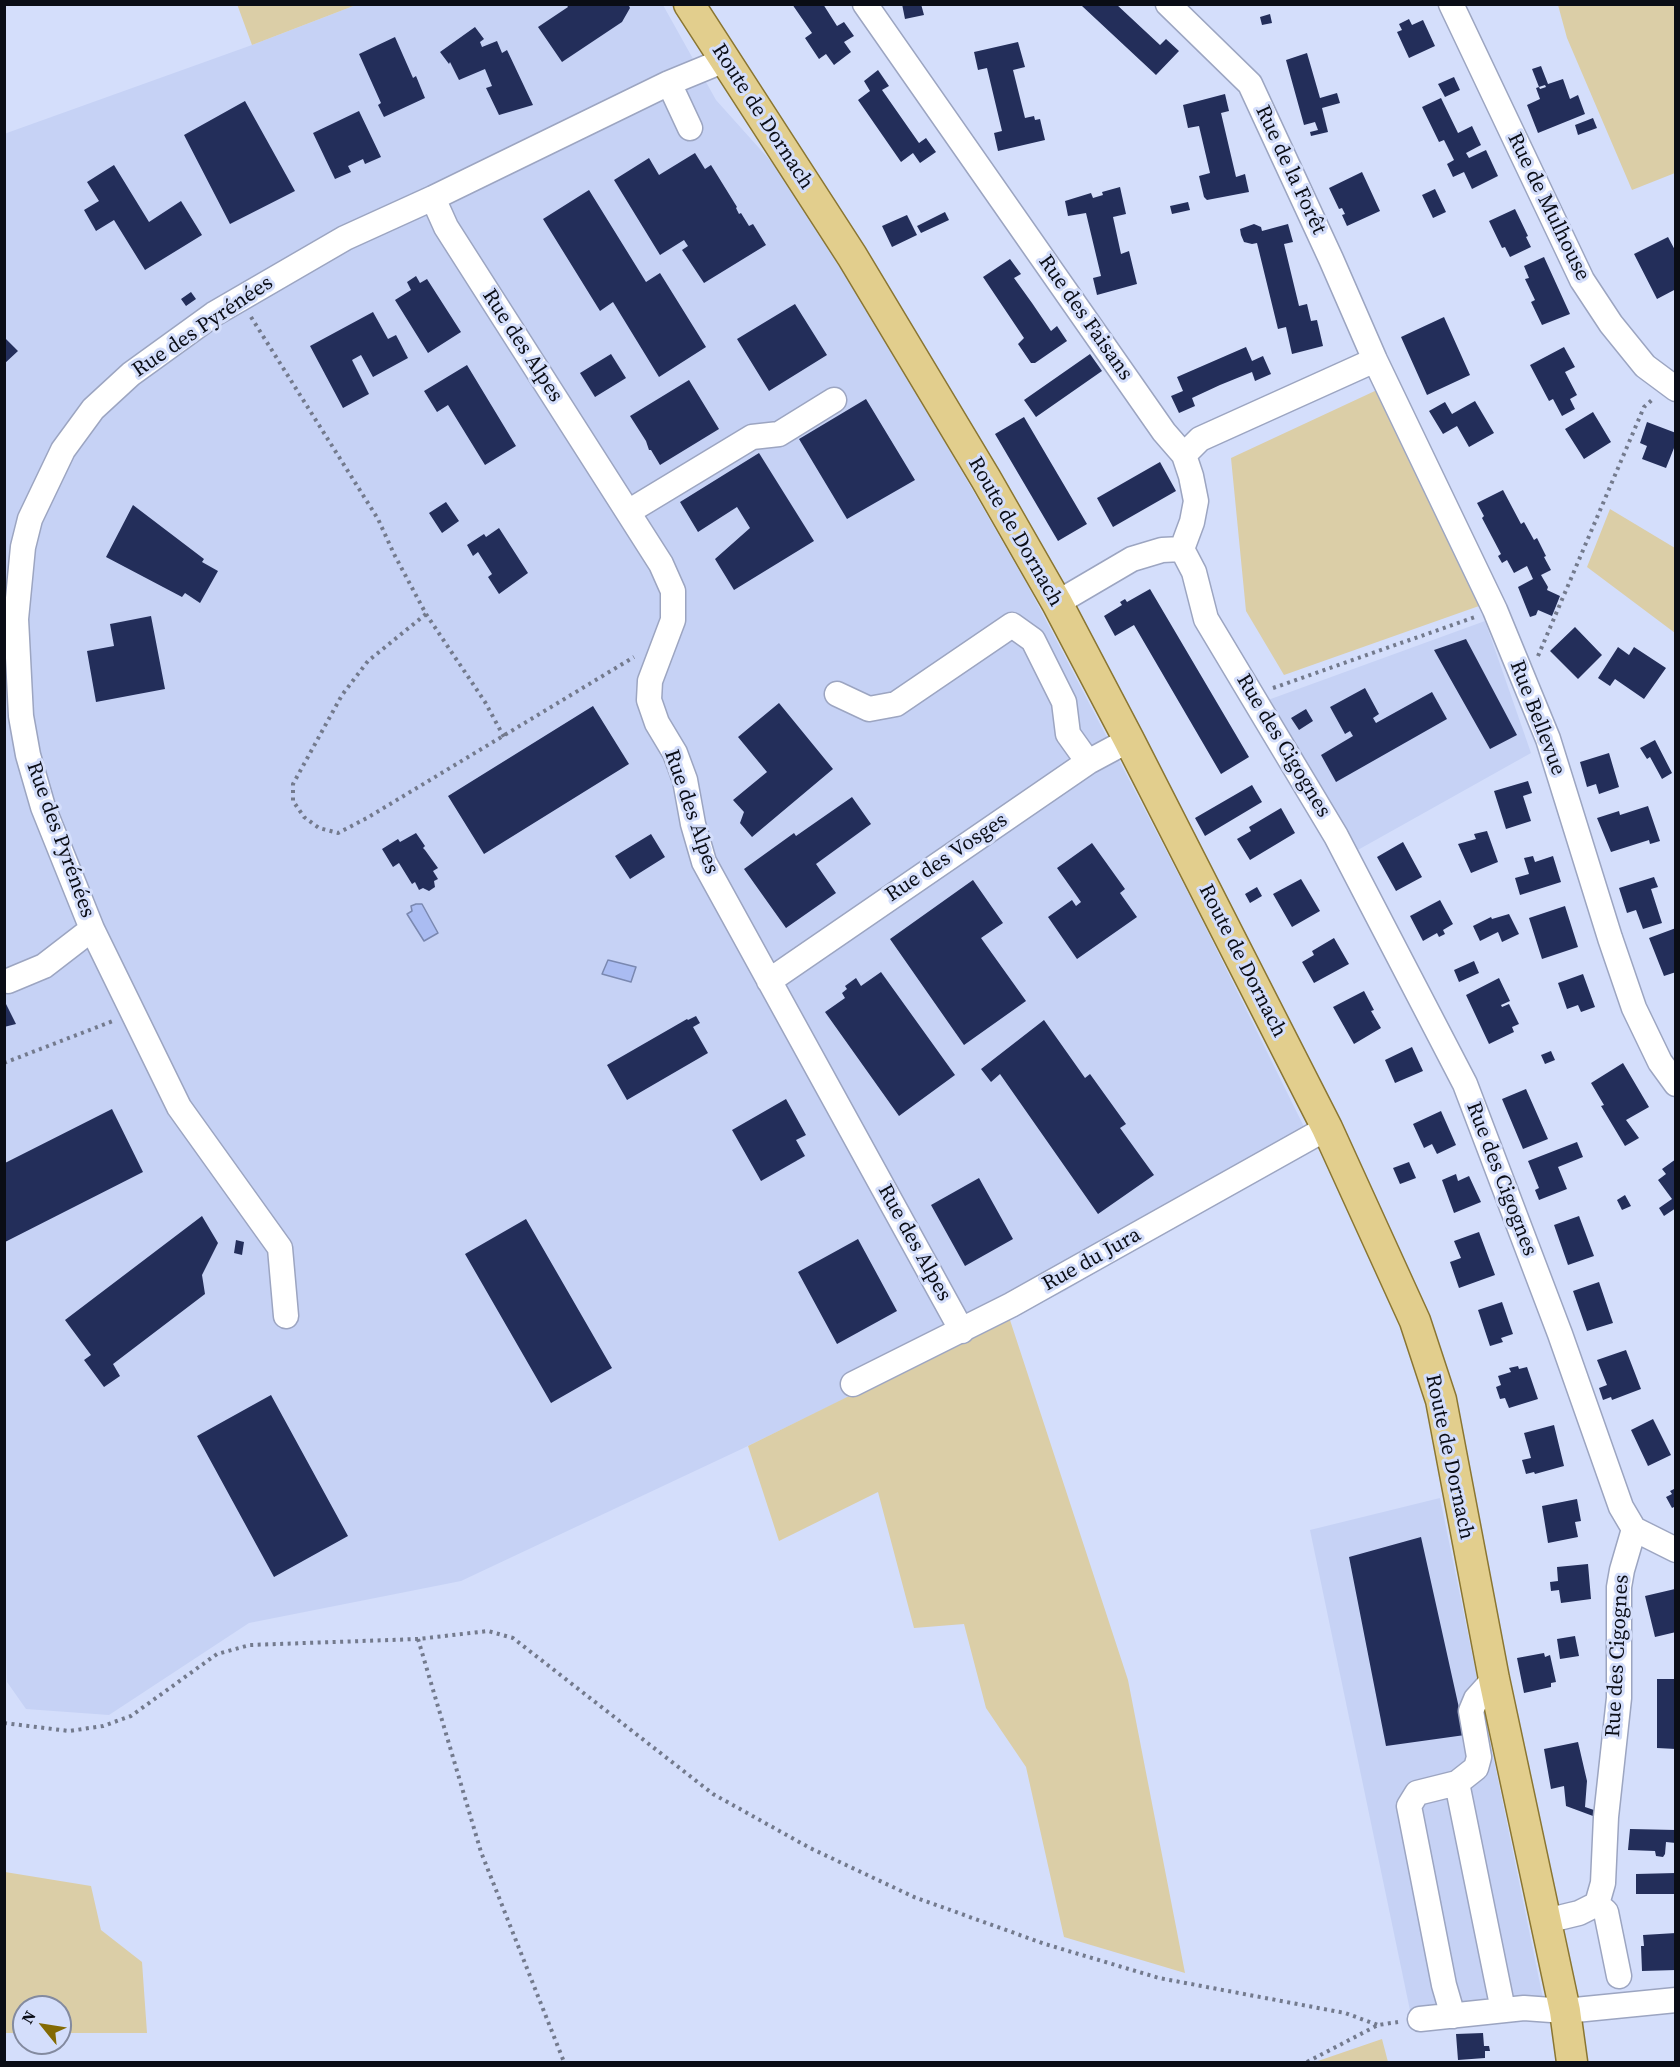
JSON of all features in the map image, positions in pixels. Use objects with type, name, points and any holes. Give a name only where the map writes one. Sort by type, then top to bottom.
[{"type":"main road","name":"Route de Dornach","points":[[689,4],[852,256],[986,479],[1057,603],[1327,1128],[1415,1321],[1441,1400],[1494,1679],[1565,2011],[1572,2062]]},
{"type":"street","name":"Rue des Faisans","points":[[865,4],[1164,432],[1184,455]]},
{"type":"street","name":"Rue de la Forêt","points":[[1168,4],[1250,84],[1375,360]]},
{"type":"street","name":"Rue de Mulhouse","points":[[1451,4],[1582,280],[1611,324],[1645,366],[1676,389]]},
{"type":"street","name":"Rue des Pyrénées","points":[[285,1316],[280,1248],[179,1107],[92,928],[43,807],[28,754],[21,716],[16,619],[23,547],[30,519],[63,450],[93,409],[131,374],[214,314],[345,238],[434,198],[669,82],[725,60]]},
{"type":"street","points":[[669,82],[690,129]]},
{"type":"street","name":"Rue des Alpes","points":[[434,198],[446,227],[661,564],[673,591],[673,620],[650,681],[649,700],[657,723],[675,753],[685,780],[693,824],[704,862],[962,1331]]},
{"type":"street","points":[[1057,603],[1132,559],[1162,550],[1182,549],[1192,522],[1196,501],[1184,455],[1200,439],[1375,360]]},
{"type":"street","name":"Rue Bellevue","points":[[1375,360],[1495,610],[1548,740],[1634,1008],[1660,1062],[1676,1084]]},
{"type":"street","points":[[628,512],[752,436],[779,434],[834,400]]},
{"type":"street","name":"Rue des Cigognes","points":[[1182,549],[1194,572],[1206,619],[1336,836],[1465,1084],[1560,1334],[1621,1507],[1634,1529],[1619,1587],[1619,1698],[1606,1817],[1603,1884],[1597,1904]]},
{"type":"street","points":[[837,694],[869,708],[896,704],[1012,625],[1033,640],[1064,702],[1068,734],[1088,762]]},
{"type":"street","name":"Rue des Vosges","points":[[769,981],[1088,762],[1129,740]]},
{"type":"street","points":[[8,981],[44,966],[92,928]]},
{"type":"street","name":"Rue du Jura","points":[[853,1383],[962,1331],[1327,1128]]},
{"type":"street","points":[[1634,1529],[1676,1550]]},
{"type":"street","points":[[1453,2016],[1444,1985],[1409,1806],[1418,1793],[1457,1783],[1476,1768],[1479,1757],[1471,1711],[1476,1699],[1494,1679]]},
{"type":"street","points":[[1457,1783],[1503,2010]]},
{"type":"street","points":[[1546,1921],[1579,1913],[1597,1904],[1606,1912],[1619,1976]]},
{"type":"street","points":[[1420,2019],[1524,2008],[1565,2011],[1676,2000]]},
{"type":"path","points":[[238,301],[256,324],[378,519],[426,614],[486,702],[504,737]]},
{"type":"path","points":[[1520,672],[1535,662],[1644,407]]},
{"type":"path","points":[[1252,696],[1495,610]]},
{"type":"path","points":[[426,614],[368,662],[342,695],[293,784],[293,801],[304,817],[320,828],[338,832],[367,818],[641,654],[661,653]]},
{"type":"path","points":[[4,1063],[132,1013]]},
{"type":"path","points":[[4,1723],[69,1731],[103,1726],[131,1716],[217,1654],[250,1645],[418,1639],[488,1631],[513,1638],[713,1794],[810,1848],[914,1897],[1045,1944],[1159,1978],[1345,2013],[1378,2025]]},
{"type":"path","points":[[418,1639],[481,1852],[564,2062]]},
{"type":"path","points":[[1307,2062],[1378,2025],[1420,2019]]},
{"type":"shaded area","points":[[237,4],[356,4],[356,5],[252,45]]},
{"type":"shaded area","points":[[356,5],[663,5],[716,100],[803,197],[1027,584],[1196,908],[1312,1143],[1065,1291],[748,1446],[461,1581],[249,1623],[109,1715],[26,1709],[7,1682],[4,1605],[4,134]]},
{"type":"shaded area","points":[[1558,5],[1675,5],[1675,173],[1632,190],[1567,38]]},
{"type":"shaded area","points":[[1377,390],[1479,606],[1284,675],[1246,611],[1231,458]]},
{"type":"shaded area","points":[[1610,509],[1675,548],[1675,633],[1587,567]]},
{"type":"shaded area","points":[[1485,621],[1531,753],[1356,851],[1268,700]]},
{"type":"shaded area","points":[[422,904],[438,933],[424,941],[407,914],[412,911],[411,906]]},
{"type":"shaded area","points":[[608,960],[636,967],[631,982],[602,974]]},
{"type":"shaded area","points":[[1009,1317],[1128,1680],[1185,1973],[1064,1937],[1026,1767],[986,1708],[964,1624],[914,1628],[878,1492],[779,1541],[748,1446]]},
{"type":"shaded area","points":[[1440,1498],[1544,2003],[1412,2020],[1310,1530]]},
{"type":"shaded area","points":[[5,1872],[91,1886],[101,1930],[142,1962],[147,2033],[72,2033],[72,1995],[12,1995],[12,2033],[5,2033]]},
{"type":"shaded area","points":[[1382,2039],[1388,2062],[1315,2062]]},
{"type":"building","points":[[566,4],[628,4],[630,8],[622,22],[562,62],[538,27],[568,7]]},
{"type":"building","points":[[792,4],[823,4],[837,26],[844,22],[854,36],[844,42],[851,52],[834,65],[826,54],[819,59],[805,38],[812,33]]},
{"type":"building","points":[[902,4],[921,4],[924,15],[905,19]]},
{"type":"building","points":[[1083,4],[1116,4],[1160,45],[1166,39],[1179,51],[1156,75],[1082,6]]},
{"type":"building","points":[[1270,14],[1272,23],[1262,25],[1260,17]]},
{"type":"building","points":[[1409,19],[1412,25],[1423,20],[1435,46],[1409,58],[1397,32],[1402,30],[1399,24]]},
{"type":"building","points":[[475,27],[484,39],[480,42],[482,47],[497,41],[502,53],[507,50],[533,105],[499,115],[486,88],[492,86],[485,69],[459,80],[450,62],[449,64],[440,52]]},
{"type":"building","points":[[395,37],[413,78],[416,76],[425,98],[384,117],[378,105],[381,103],[359,54]]},
{"type":"building","points":[[1018,42],[1025,67],[1013,70],[1025,118],[1034,116],[1035,120],[1040,119],[1045,140],[998,151],[994,133],[1002,131],[987,68],[978,70],[974,52]]},
{"type":"building","points":[[1307,53],[1320,98],[1337,93],[1340,103],[1322,108],[1328,132],[1311,136],[1310,132],[1318,130],[1315,122],[1304,125],[1286,60]]},
{"type":"building","points":[[1541,66],[1548,84],[1563,79],[1570,99],[1578,95],[1585,114],[1538,133],[1527,105],[1540,99],[1536,88],[1539,87],[1532,69]]},
{"type":"building","points":[[878,70],[889,86],[882,90],[919,143],[926,138],[936,152],[920,163],[913,153],[901,162],[858,100],[870,91],[864,81]]},
{"type":"building","points":[[1454,77],[1460,90],[1445,97],[1438,84]]},
{"type":"building","points":[[1225,94],[1229,111],[1221,113],[1236,177],[1245,174],[1249,192],[1207,200],[1204,197],[1199,176],[1210,173],[1199,126],[1188,128],[1183,105]]},
{"type":"building","points":[[1441,98],[1458,133],[1472,126],[1481,145],[1466,153],[1469,158],[1486,150],[1498,176],[1472,189],[1464,172],[1453,177],[1447,164],[1454,160],[1444,140],[1439,142],[1422,107]]},
{"type":"building","points":[[245,101],[295,191],[230,224],[184,135]]},
{"type":"building","points":[[359,111],[381,157],[365,164],[363,159],[348,166],[351,172],[335,179],[313,133]]},
{"type":"building","points":[[1593,118],[1597,128],[1578,135],[1575,125]]},
{"type":"building","points":[[695,153],[705,169],[711,165],[739,214],[741,213],[749,226],[753,224],[766,245],[704,283],[682,250],[688,246],[684,240],[660,255],[614,180],[649,158],[659,175]]},
{"type":"building","points":[[114,165],[149,222],[181,201],[202,235],[145,270],[114,220],[96,231],[84,210],[99,201],[87,182]]},
{"type":"building","points":[[1362,172],[1380,211],[1347,226],[1342,215],[1345,214],[1342,208],[1339,209],[1329,188]]},
{"type":"building","points":[[1120,187],[1126,214],[1113,217],[1121,254],[1129,251],[1137,284],[1097,295],[1093,278],[1101,276],[1086,213],[1068,216],[1065,201],[1091,193],[1093,198],[1103,195],[1102,192]]},
{"type":"building","points":[[1435,189],[1446,212],[1433,218],[1422,195]]},
{"type":"building","points":[[589,190],[646,282],[660,273],[706,347],[659,377],[613,302],[600,311],[543,219]]},
{"type":"building","points":[[1188,202],[1190,210],[1172,214],[1170,206]]},
{"type":"building","points":[[1515,209],[1531,247],[1510,257],[1505,247],[1502,248],[1489,221]]},
{"type":"building","points":[[945,212],[949,220],[921,233],[917,226]]},
{"type":"building","points":[[907,215],[917,235],[892,247],[882,226]]},
{"type":"building","points":[[1254,224],[1261,227],[1262,231],[1288,224],[1293,242],[1284,244],[1299,306],[1307,304],[1311,321],[1317,320],[1323,346],[1292,354],[1286,327],[1278,329],[1257,243],[1244,242],[1241,235],[1240,229]]},
{"type":"building","points":[[1668,237],[1676,252],[1676,289],[1657,299],[1634,254]]},
{"type":"building","points":[[1544,257],[1570,314],[1542,325],[1531,302],[1535,300],[1525,279],[1529,278],[1524,266]]},
{"type":"building","points":[[1010,259],[1021,274],[1014,278],[1051,331],[1057,326],[1067,341],[1035,363],[1031,363],[1018,344],[1024,338],[983,277]]},
{"type":"building","points":[[416,276],[420,283],[427,279],[461,332],[428,353],[395,300],[411,290],[407,282]]},
{"type":"building","points":[[191,292],[196,299],[186,306],[181,299]]},
{"type":"building","points":[[795,304],[827,355],[769,391],[737,339]]},
{"type":"building","points":[[373,312],[388,339],[396,335],[408,358],[373,377],[361,355],[352,360],[369,394],[343,408],[310,346]]},
{"type":"building","points":[[1444,317],[1470,375],[1427,395],[1401,337]]},
{"type":"building","points":[[4,337],[18,351],[4,364]]},
{"type":"building","points":[[1246,347],[1252,361],[1263,356],[1271,374],[1255,381],[1252,372],[1220,385],[1192,398],[1195,406],[1179,413],[1171,396],[1183,391],[1177,377]]},
{"type":"building","points":[[1564,347],[1575,367],[1565,372],[1577,395],[1570,399],[1575,409],[1562,416],[1553,399],[1549,401],[1530,365]]},
{"type":"building","points":[[611,354],[626,378],[595,397],[580,373]]},
{"type":"building","points":[[1090,354],[1102,371],[1036,417],[1024,400]]},
{"type":"building","points":[[467,365],[516,446],[485,465],[448,405],[437,412],[424,391]]},
{"type":"building","points":[[689,380],[719,429],[660,465],[630,416]]},
{"type":"building","points":[[866,399],[915,480],[847,519],[799,439]]},
{"type":"building","points":[[1475,401],[1494,433],[1469,447],[1457,426],[1443,434],[1429,411],[1445,402],[1452,414]]},
{"type":"building","points":[[1593,412],[1611,442],[1584,459],[1565,429]]},
{"type":"building","points":[[1024,417],[1087,524],[1058,541],[995,434]]},
{"type":"building","points":[[1647,422],[1676,433],[1676,443],[1666,468],[1642,459],[1647,446],[1640,443]]},
{"type":"building","points":[[759,453],[814,541],[734,590],[715,559],[750,528],[737,507],[698,532],[680,502]]},
{"type":"building","points":[[1160,462],[1176,491],[1113,527],[1097,498]]},
{"type":"building","points":[[1503,490],[1521,524],[1524,522],[1534,540],[1537,538],[1546,556],[1544,557],[1551,570],[1541,575],[1548,587],[1547,590],[1560,596],[1552,616],[1538,610],[1536,615],[1530,617],[1518,587],[1533,579],[1527,566],[1514,573],[1507,560],[1502,563],[1498,556],[1501,554],[1482,518],[1484,516],[1477,503]]},
{"type":"building","points":[[446,502],[459,521],[442,533],[429,513]]},
{"type":"building","points":[[133,505],[204,559],[202,562],[218,571],[200,603],[185,593],[182,597],[106,557]]},
{"type":"building","points":[[499,528],[528,573],[499,594],[488,577],[492,574],[478,552],[473,556],[467,545],[484,534],[486,537]]},
{"type":"building","points":[[1150,589],[1249,757],[1221,774],[1134,625],[1115,636],[1104,616],[1122,605],[1120,602],[1125,599],[1127,602]]},
{"type":"building","points":[[151,616],[165,689],[96,702],[87,651],[114,646],[110,624]]},
{"type":"building","points":[[1575,627],[1602,655],[1578,679],[1550,651]]},
{"type":"building","points":[[1466,639],[1517,735],[1490,749],[1434,650]]},
{"type":"building","points":[[1618,647],[1629,655],[1634,647],[1666,668],[1644,699],[1615,679],[1610,686],[1598,678]]},
{"type":"building","points":[[1365,688],[1379,714],[1373,718],[1376,723],[1432,692],[1447,719],[1336,782],[1321,755],[1353,736],[1350,731],[1345,734],[1330,707]]},
{"type":"building","points":[[779,703],[833,769],[752,837],[740,823],[744,812],[733,800],[767,772],[738,737]]},
{"type":"building","points":[[593,706],[629,764],[484,854],[448,796]]},
{"type":"building","points":[[1306,709],[1313,721],[1299,730],[1291,718]]},
{"type":"building","points":[[1655,740],[1672,773],[1662,779],[1650,757],[1647,759],[1640,748]]},
{"type":"building","points":[[1609,753],[1619,787],[1599,794],[1596,784],[1587,787],[1580,762]]},
{"type":"building","points":[[1528,781],[1532,793],[1523,796],[1531,821],[1506,829],[1494,791]]},
{"type":"building","points":[[1252,785],[1262,802],[1205,836],[1195,818]]},
{"type":"building","points":[[852,797],[871,824],[816,864],[836,893],[786,928],[744,869],[794,833],[796,836]]},
{"type":"building","points":[[1648,806],[1660,841],[1650,844],[1649,840],[1611,852],[1597,818],[1619,811],[1620,815]]},
{"type":"building","points":[[1281,808],[1295,833],[1250,860],[1237,839],[1251,831],[1249,827]]},
{"type":"building","points":[[1487,831],[1498,862],[1471,873],[1458,844],[1476,839],[1474,834]]},
{"type":"building","points":[[416,833],[425,846],[423,848],[438,868],[433,871],[438,879],[434,881],[435,887],[429,891],[423,888],[419,890],[415,882],[412,884],[399,863],[393,867],[382,849],[398,839],[400,842]]},
{"type":"building","points":[[651,834],[665,857],[630,879],[615,856]]},
{"type":"building","points":[[1403,842],[1422,877],[1396,891],[1377,857]]},
{"type":"building","points":[[1092,843],[1125,889],[1120,893],[1137,917],[1077,959],[1048,917],[1072,900],[1076,906],[1081,902],[1057,868]]},
{"type":"building","points":[[1533,856],[1535,862],[1553,856],[1561,882],[1520,895],[1515,878],[1529,874],[1524,858]]},
{"type":"building","points":[[1654,877],[1658,887],[1651,889],[1662,923],[1643,929],[1636,910],[1627,913],[1619,888]]},
{"type":"building","points":[[1301,879],[1320,911],[1292,927],[1273,894]]},
{"type":"building","points":[[973,880],[1003,923],[981,938],[1026,1001],[964,1045],[890,939]]},
{"type":"building","points":[[1257,887],[1262,896],[1250,903],[1245,894]]},
{"type":"building","points":[[1440,900],[1453,924],[1443,930],[1445,934],[1439,937],[1437,933],[1423,941],[1410,916]]},
{"type":"building","points":[[1565,906],[1578,947],[1542,959],[1529,918]]},
{"type":"building","points":[[1509,914],[1519,934],[1502,942],[1498,932],[1480,941],[1473,926],[1491,917],[1492,919]]},
{"type":"building","points":[[1676,928],[1676,972],[1664,976],[1649,938]]},
{"type":"building","points":[[1334,938],[1349,964],[1314,983],[1302,962],[1314,955],[1312,951]]},
{"type":"building","points":[[1474,961],[1479,973],[1459,982],[1454,970]]},
{"type":"building","points":[[881,972],[955,1075],[899,1116],[825,1012],[845,998],[842,993],[847,989],[845,986],[856,978],[861,986]]},
{"type":"building","points":[[1583,974],[1595,1007],[1581,1012],[1578,1005],[1567,1009],[1558,983]]},
{"type":"building","points":[[1499,978],[1510,1001],[1501,1005],[1502,1007],[1509,1004],[1519,1024],[1512,1027],[1514,1032],[1489,1044],[1466,995]]},
{"type":"building","points":[[1364,991],[1374,1010],[1371,1011],[1381,1028],[1354,1044],[1333,1007]]},
{"type":"building","points":[[4,1000],[16,1024],[4,1027]]},
{"type":"building","points":[[696,1016],[700,1023],[693,1027],[708,1053],[627,1100],[607,1065]]},
{"type":"building","points":[[1044,1020],[1085,1078],[1090,1074],[1126,1124],[1120,1128],[1154,1175],[1098,1214],[1000,1074],[991,1082],[981,1069]]},
{"type":"building","points":[[1412,1047],[1423,1071],[1395,1083],[1385,1060]]},
{"type":"building","points":[[1551,1051],[1555,1060],[1545,1064],[1541,1055]]},
{"type":"building","points":[[1623,1063],[1649,1107],[1626,1120],[1639,1138],[1625,1146],[1601,1106],[1604,1105],[1591,1083]]},
{"type":"building","points":[[1526,1089],[1548,1139],[1523,1149],[1502,1099]]},
{"type":"building","points":[[786,1099],[806,1135],[796,1140],[805,1156],[761,1181],[732,1130]]},
{"type":"building","points":[[112,1109],[143,1172],[5,1242],[5,1163]]},
{"type":"building","points":[[1441,1111],[1456,1145],[1437,1154],[1432,1144],[1424,1148],[1413,1124]]},
{"type":"building","points":[[1577,1142],[1583,1157],[1558,1167],[1567,1189],[1539,1200],[1535,1190],[1539,1188],[1528,1161]]},
{"type":"building","points":[[1676,1159],[1676,1208],[1664,1216],[1659,1208],[1672,1199],[1658,1180],[1666,1174],[1662,1169]]},
{"type":"building","points":[[1409,1162],[1416,1178],[1400,1184],[1393,1168]]},
{"type":"building","points":[[1456,1174],[1458,1181],[1469,1176],[1481,1202],[1454,1213],[1442,1180]]},
{"type":"building","points":[[979,1178],[1013,1239],[965,1266],[931,1205]]},
{"type":"building","points":[[1625,1195],[1631,1206],[1622,1210],[1617,1200]]},
{"type":"building","points":[[202,1216],[218,1243],[202,1275],[205,1294],[113,1364],[120,1376],[104,1387],[84,1360],[91,1355],[65,1320]]},
{"type":"building","points":[[1579,1216],[1594,1256],[1568,1265],[1554,1225]]},
{"type":"building","points":[[526,1219],[612,1368],[551,1403],[465,1254]]},
{"type":"building","points":[[1479,1232],[1495,1275],[1459,1288],[1450,1262],[1461,1258],[1454,1241]]},
{"type":"building","points":[[858,1239],[897,1311],[837,1344],[798,1272]]},
{"type":"building","points":[[236,1240],[244,1242],[242,1255],[234,1253]]},
{"type":"building","points":[[1599,1282],[1613,1323],[1587,1331],[1573,1291]]},
{"type":"building","points":[[1502,1302],[1513,1334],[1501,1338],[1503,1342],[1490,1346],[1478,1310]]},
{"type":"building","points":[[1626,1350],[1641,1389],[1612,1400],[1611,1397],[1603,1400],[1599,1388],[1607,1385],[1597,1360]]},
{"type":"building","points":[[1518,1366],[1519,1369],[1527,1367],[1538,1399],[1509,1408],[1505,1398],[1500,1399],[1496,1387],[1501,1385],[1498,1376],[1511,1372],[1509,1368]]},
{"type":"building","points":[[271,1395],[348,1536],[274,1577],[197,1436]]},
{"type":"building","points":[[1653,1419],[1671,1455],[1648,1466],[1631,1430]]},
{"type":"building","points":[[1554,1425],[1564,1466],[1535,1474],[1534,1472],[1526,1474],[1522,1460],[1531,1458],[1524,1433]]},
{"type":"building","points":[[1676,1488],[1676,1506],[1672,1508],[1666,1497]]},
{"type":"building","points":[[1577,1499],[1581,1521],[1575,1522],[1578,1537],[1548,1543],[1542,1506]]},
{"type":"building","points":[[1421,1537],[1465,1735],[1386,1746],[1349,1557]]},
{"type":"building","points":[[1588,1564],[1591,1599],[1561,1603],[1559,1590],[1551,1591],[1550,1582],[1558,1581],[1557,1567]]},
{"type":"building","points":[[1675,1589],[1676,1632],[1655,1637],[1645,1596]]},
{"type":"building","points":[[1575,1636],[1579,1656],[1560,1659],[1557,1639]]},
{"type":"building","points":[[1544,1653],[1545,1657],[1550,1655],[1556,1682],[1551,1683],[1551,1687],[1524,1693],[1517,1658]]},
{"type":"building","points":[[1657,1679],[1676,1679],[1676,1749],[1657,1748]]},
{"type":"building","points":[[1578,1742],[1587,1781],[1585,1807],[1594,1810],[1593,1816],[1566,1806],[1564,1786],[1551,1789],[1544,1749]]},
{"type":"building","points":[[1630,1829],[1676,1830],[1676,1843],[1666,1842],[1663,1857],[1656,1856],[1655,1851],[1628,1850]]},
{"type":"building","points":[[1676,1873],[1676,1894],[1636,1894],[1636,1874]]},
{"type":"building","points":[[1676,1933],[1676,1970],[1642,1971],[1643,1935]]},
{"type":"building","points":[[1483,2033],[1484,2046],[1489,2046],[1490,2051],[1485,2051],[1485,2058],[1458,2060],[1456,2034]]}]
